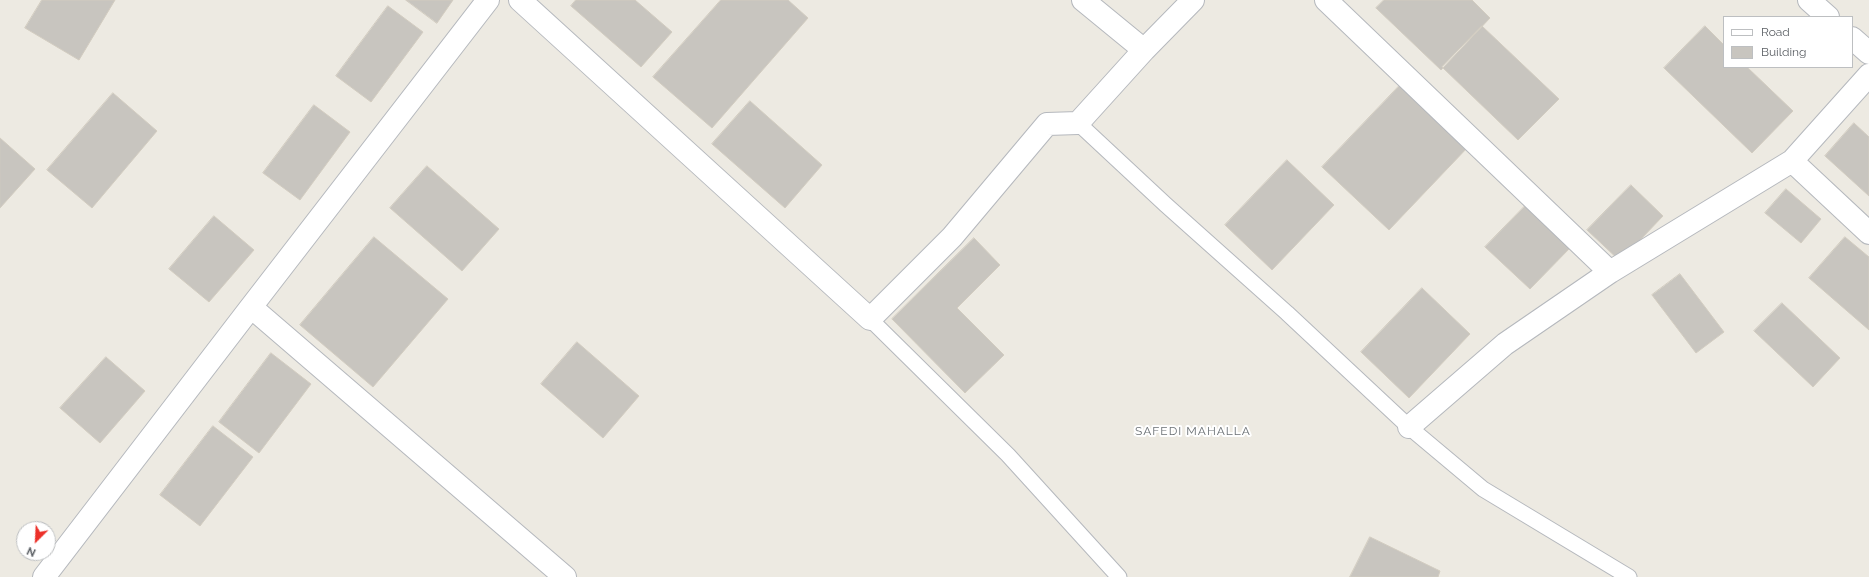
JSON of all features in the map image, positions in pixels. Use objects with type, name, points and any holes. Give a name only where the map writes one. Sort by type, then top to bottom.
[{"type":"street","points":[[44,577],[488,0]]},
{"type":"street","points":[[520,0],[870,319],[952,237],[1047,124],[1078,123],[1144,50],[1193,0]]},
{"type":"street","points":[[1084,0],[1144,50]]},
{"type":"street","points":[[1326,0],[1610,272]]},
{"type":"street","points":[[1809,0],[1827,16]]},
{"type":"street","points":[[1853,39],[1869,54]]},
{"type":"street","points":[[1409,427],[1505,344],[1610,272],[1792,161],[1869,75]]},
{"type":"street","points":[[1792,161],[1869,233]]},
{"type":"street","points":[[251,307],[565,577]]},
{"type":"lane","points":[[1078,123],[1287,313],[1409,427],[1483,489],[1629,577]]},
{"type":"lane","points":[[870,319],[1008,455],[1119,577]]},
{"type":"building","points":[[42,0],[115,0],[79,60],[25,28]]},
{"type":"building","points":[[406,0],[453,0],[437,23]]},
{"type":"building","points":[[576,0],[635,0],[672,32],[641,67],[571,6]]},
{"type":"building","points":[[721,0],[788,0],[808,18],[712,128],[653,77]]},
{"type":"building","points":[[1384,0],[1472,0],[1490,18],[1441,70],[1376,8]]},
{"type":"building","points":[[388,6],[423,32],[371,102],[336,76]]},
{"type":"building","points":[[1482,26],[1559,99],[1518,140],[1442,67]]},
{"type":"building","points":[[1705,26],[1723,44],[1723,68],[1748,68],[1793,111],[1752,153],[1664,68]]},
{"type":"building","points":[[1403,82],[1469,146],[1389,230],[1322,167]]},
{"type":"building","points":[[113,93],[157,131],[92,208],[47,170]]},
{"type":"building","points":[[750,101],[822,165],[785,208],[712,144]]},
{"type":"building","points":[[314,105],[350,132],[300,200],[263,173]]},
{"type":"building","points":[[1854,123],[1869,137],[1869,196],[1825,156]]},
{"type":"building","points":[[0,138],[35,169],[0,208]]},
{"type":"building","points":[[1287,160],[1334,205],[1272,270],[1225,225]]},
{"type":"building","points":[[427,166],[499,229],[462,271],[390,208]]},
{"type":"building","points":[[1631,185],[1663,216],[1620,261],[1587,230]]},
{"type":"building","points":[[1786,189],[1821,219],[1801,243],[1765,213]]},
{"type":"building","points":[[1526,205],[1570,248],[1530,289],[1485,247]]},
{"type":"building","points":[[214,216],[254,250],[209,302],[169,269]]},
{"type":"building","points":[[374,237],[448,299],[373,387],[300,325]]},
{"type":"building","points":[[1845,237],[1869,257],[1869,330],[1809,278]]},
{"type":"building","points":[[974,238],[1000,265],[957,308],[1004,355],[965,393],[892,319]]},
{"type":"building","points":[[1680,274],[1724,332],[1696,353],[1652,295]]},
{"type":"building","points":[[1422,288],[1470,334],[1409,398],[1361,352]]},
{"type":"building","points":[[1782,303],[1840,358],[1813,387],[1754,331]]},
{"type":"building","points":[[577,342],[639,396],[603,438],[541,384]]},
{"type":"building","points":[[271,353],[311,384],[259,453],[219,422]]},
{"type":"building","points":[[106,357],[145,391],[100,443],[60,408]]},
{"type":"building","points":[[213,426],[253,457],[200,526],[160,495]]},
{"type":"building","points":[[1370,537],[1440,571],[1438,577],[1350,577]]},
{"type":"district","name":"SAFEDI MAHALLA","points":[[1193,431]]}]
